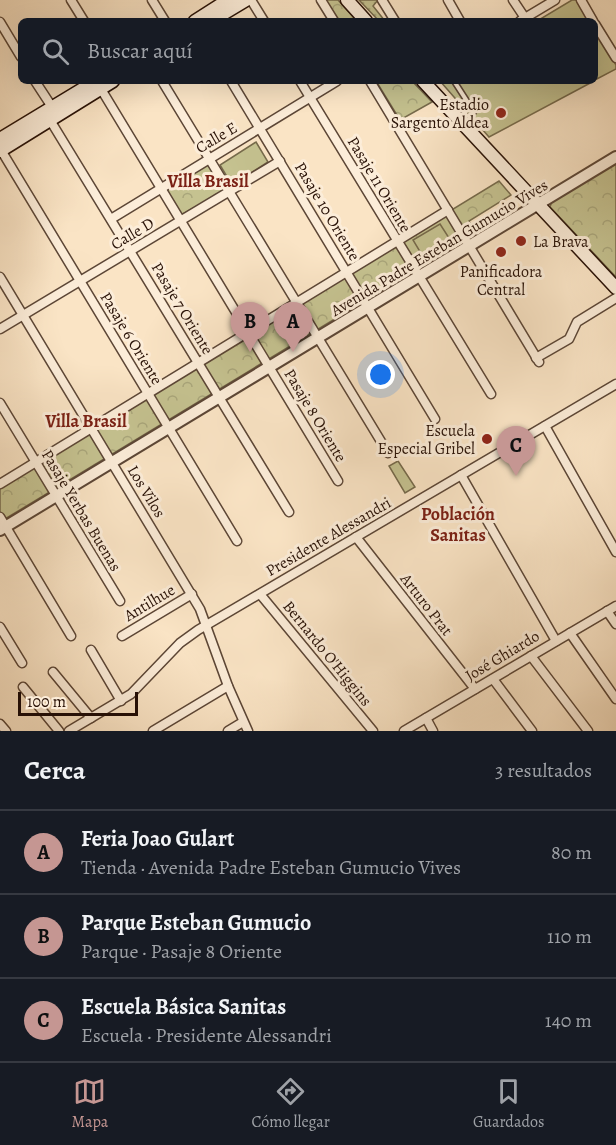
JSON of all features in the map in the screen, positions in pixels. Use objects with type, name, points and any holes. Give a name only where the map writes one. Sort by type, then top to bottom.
[{"type":"main road","points":[[200,18],[228,0]]},
{"type":"main road","points":[[216,18],[246,0]]},
{"type":"main road","points":[[346,0],[363,18]]},
{"type":"main road","points":[[426,84],[616,288]]},
{"type":"main road","points":[[0,147],[98,85]]},
{"type":"street","points":[[71,0],[82,18]]},
{"type":"street","points":[[152,0],[163,18]]},
{"type":"street","points":[[251,0],[262,18]]},
{"type":"street","points":[[321,0],[332,18]]},
{"type":"street","points":[[382,0],[393,18]]},
{"type":"street","points":[[448,0],[458,18]]},
{"type":"street","points":[[513,0],[522,18]]},
{"type":"street","points":[[526,18],[555,0]]},
{"type":"street","points":[[581,0],[592,18]]},
{"type":"street","points":[[0,22],[18,52]]},
{"type":"street","points":[[598,29],[616,58]]},
{"type":"street","name":"Pasaje 7 Oriente","points":[[37,84],[51,114],[111,219],[289,512]]},
{"type":"street","points":[[164,84],[388,453]]},
{"type":"street","name":"Pasaje 10 Oriente","points":[[233,84],[435,418]]},
{"type":"street","name":"Pasaje 11 Oriente","points":[[302,84],[491,394]]},
{"type":"street","name":"Calle E","points":[[111,219],[332,84]]},
{"type":"street","points":[[372,84],[538,360],[569,339],[577,322],[616,298]]},
{"type":"street","name":"Pasaje 8 Oriente","points":[[98,85],[338,481]]},
{"type":"street","name":"Pasaje 6 Oriente","points":[[0,147],[237,541]]},
{"type":"street","name":"Avenida Padre Esteban Gumucio Vives","points":[[2,525],[56,496],[616,157]]},
{"type":"street","name":"Calle D","points":[[0,329],[24,317],[280,161]]},
{"type":"street","points":[[0,484],[448,210]]},
{"type":"street","name":"Los Vilos","points":[[0,277],[192,594],[248,731]]},
{"type":"street","name":"Presidente Alessandri","points":[[69,731],[121,701],[142,685],[180,643],[206,625],[616,384]]},
{"type":"street","name":"Pasaje Yerbas Buenas","points":[[0,403],[120,601]]},
{"type":"street","points":[[544,426],[616,552]]},
{"type":"street","points":[[461,475],[556,641]]},
{"type":"street","points":[[2,525],[71,636]]},
{"type":"street","name":"Arturo Prat","points":[[356,537],[475,689]]},
{"type":"street","name":"Antilhue","points":[[122,636],[192,594]]},
{"type":"street","name":"Bernardo O'Higgins","points":[[260,594],[374,731]]},
{"type":"street","name":"José Ghiardo","points":[[404,731],[616,606]]},
{"type":"street","points":[[607,611],[616,624]]},
{"type":"street","points":[[0,627],[21,663]]},
{"type":"street","points":[[570,633],[616,699]]},
{"type":"street","points":[[91,650],[121,701]]},
{"type":"street","points":[[531,656],[588,731]]},
{"type":"street","points":[[53,672],[92,718]]},
{"type":"street","points":[[493,679],[532,731]]},
{"type":"street","points":[[153,731],[228,686]]},
{"type":"street","points":[[23,687],[59,731]]},
{"type":"street","points":[[426,718],[433,731]]},
{"type":"street","points":[[228,731],[243,722]]},
{"type":"street","points":[[0,724],[6,731]]},
{"type":"lane","points":[[456,84],[474,112]]},
{"type":"green space","points":[[324,0],[338,0],[354,18],[334,18]]},
{"type":"green space","points":[[359,0],[378,0],[373,6],[383,18],[376,18]]},
{"type":"green space","points":[[572,0],[578,0],[588,18],[542,18]]},
{"type":"green space","points":[[598,34],[616,65],[616,69],[598,78]]},
{"type":"green space","points":[[378,84],[415,84],[432,102],[400,120]]},
{"type":"green space","name":"Estadio Sargento Aldea","points":[[443,84],[588,84],[489,137]]},
{"type":"green space","points":[[256,142],[268,162],[232,185],[220,165]]},
{"type":"green space","points":[[616,160],[616,277],[550,207],[552,201]]},
{"type":"green space","points":[[205,163],[209,164],[224,188],[223,192],[181,215],[166,191],[167,187]]},
{"type":"green space","points":[[499,181],[511,195],[469,221],[475,234],[0,522],[0,486]]},
{"type":"green space","points":[[440,224],[449,238],[422,255],[413,240]]},
{"type":"green space","points":[[398,461],[415,487],[405,493],[389,466]]},
{"type":"place","name":"Estadio Sargento Aldea","points":[[501,113]]},
{"type":"place","name":"La Brava","points":[[521,241]]},
{"type":"place","name":"Panificadora Central","points":[[501,252]]},
{"type":"place","name":"Parque Esteban Gumucio","points":[[250,352]]},
{"type":"place","name":"Feria Joao Gulart","points":[[293,352]]},
{"type":"place","name":"Escuela Especial Gribel","points":[[487,439]]},
{"type":"place","name":"Escuela Básica Sanitas","points":[[516,476]]},
{"type":"district","name":"Villa Brasil","points":[[208,181]]},
{"type":"district","name":"Villa Brasil","points":[[86,421]]},
{"type":"district","name":"Población Sanitas","points":[[458,524]]}]
